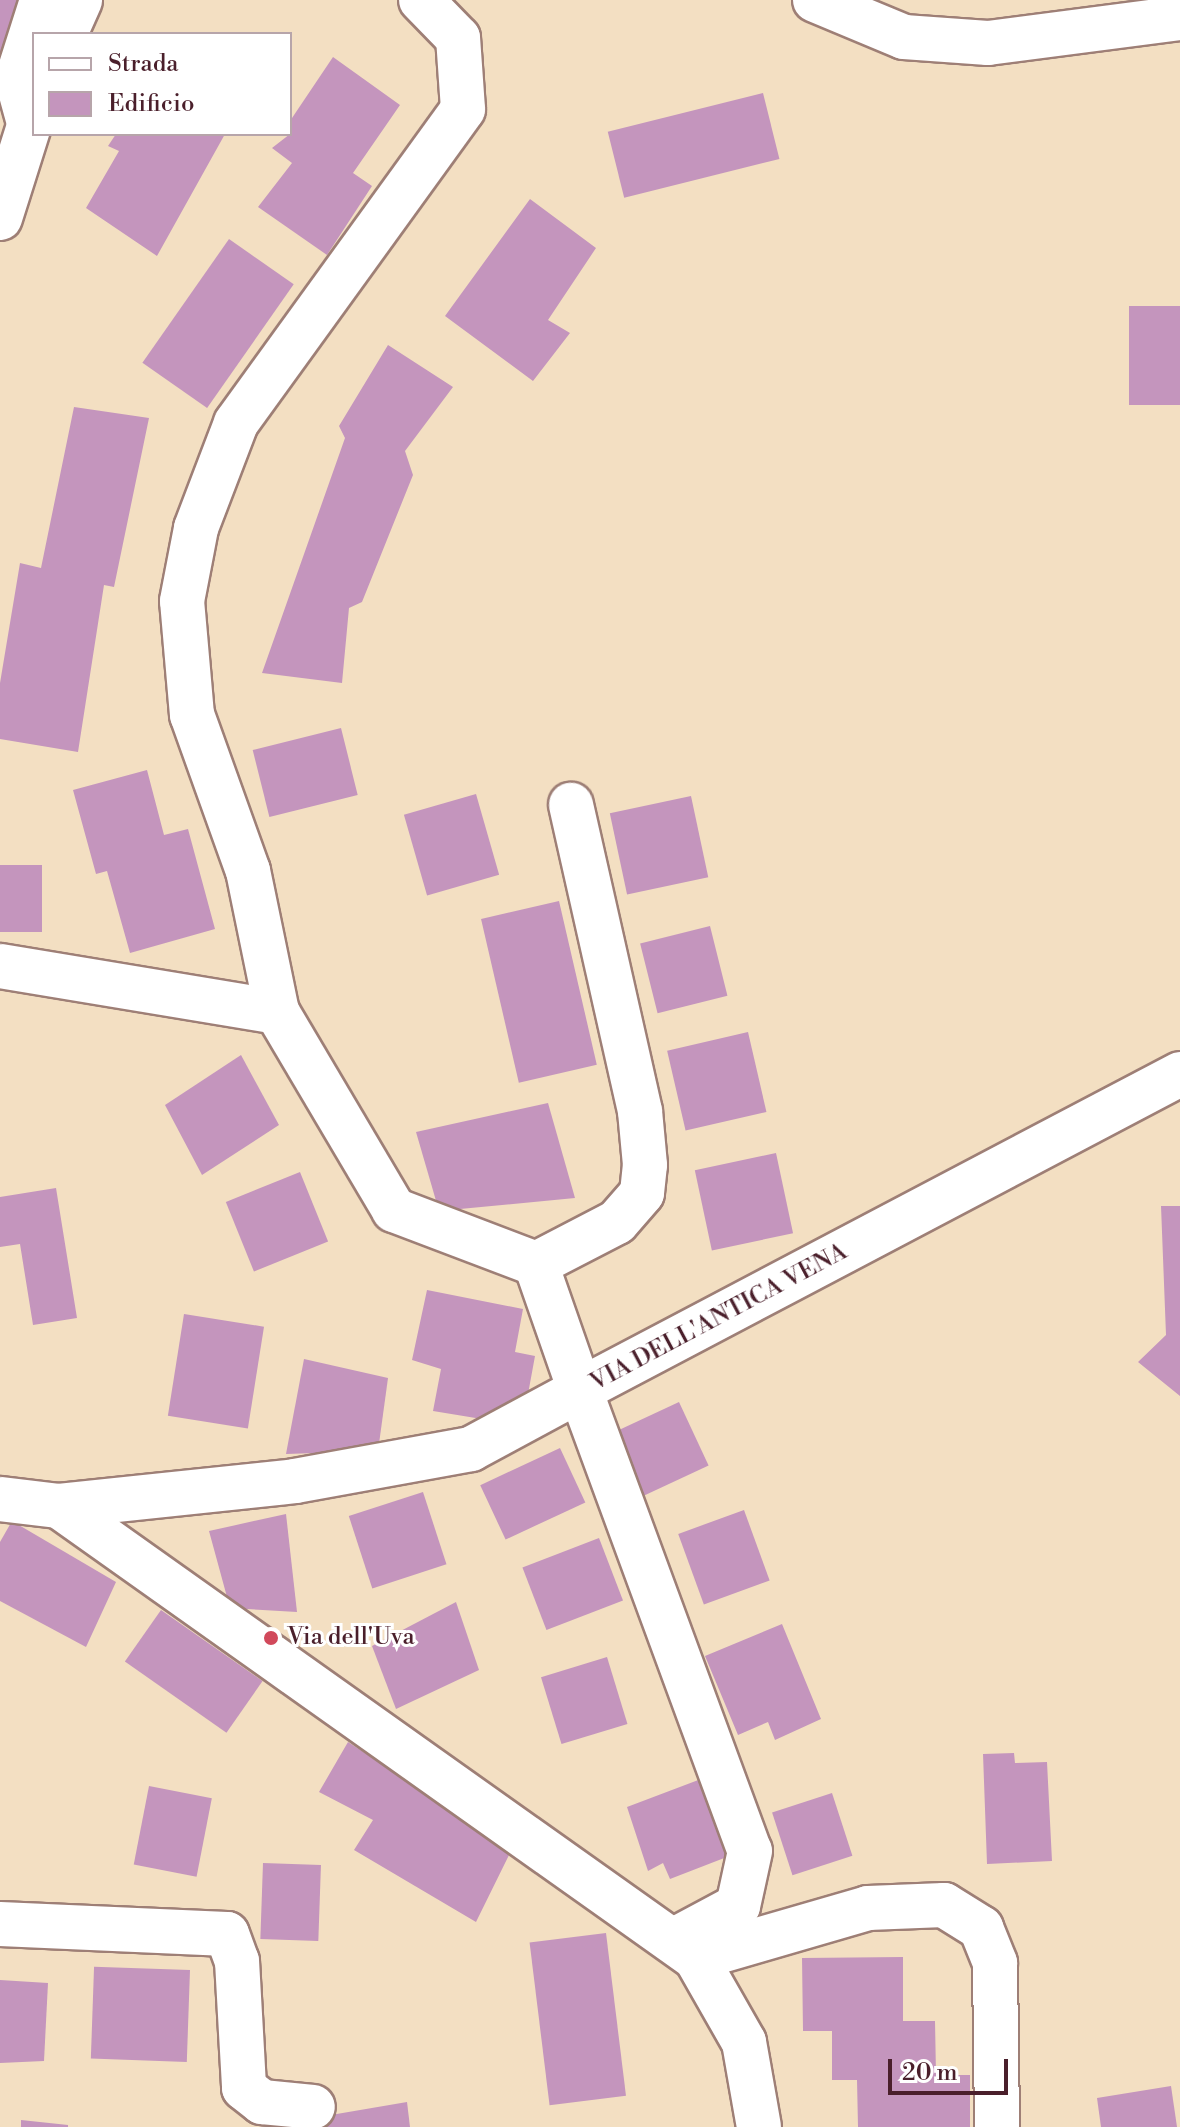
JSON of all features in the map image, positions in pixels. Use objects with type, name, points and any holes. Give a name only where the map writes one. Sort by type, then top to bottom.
[{"type":"street","points":[[0,218],[32,116],[17,79],[42,0]]},
{"type":"street","points":[[66,32],[80,0]]},
{"type":"street","points":[[421,0],[458,38],[463,109],[236,423],[196,528],[182,601],[192,715],[248,871],[277,1012],[394,1210],[536,1264],[617,1222],[642,1193],[645,1165],[640,1111],[571,805]]},
{"type":"street","points":[[815,0],[904,37],[988,43],[1180,18]]},
{"type":"street","points":[[0,966],[277,1012]]},
{"type":"street","name":"VIA DELL'ANTICA VENA","points":[[536,1264],[580,1390],[1180,1074]]},
{"type":"street","points":[[0,1499],[59,1506],[295,1481],[471,1449],[580,1390],[750,1851],[738,1906],[685,1949]]},
{"type":"street","points":[[59,1506],[685,1949],[744,2042],[759,2127]]},
{"type":"street","points":[[685,1949],[868,1908],[944,1905],[981,1928],[995,1963],[997,2127]]},
{"type":"street","points":[[0,1924],[227,1934],[237,1961],[244,2088],[262,2102],[313,2107]]},
{"type":"building","points":[[0,0],[26,0],[1,101],[0,100]]},
{"type":"building","points":[[333,57],[400,105],[353,173],[372,186],[327,255],[258,207],[292,163],[272,148],[292,136],[292,118]]},
{"type":"building","points":[[763,93],[779,159],[624,198],[608,132]]},
{"type":"building","points":[[115,136],[224,136],[157,256],[86,208],[119,151],[108,146]]},
{"type":"building","points":[[530,199],[596,248],[548,320],[570,333],[533,381],[445,316]]},
{"type":"building","points":[[229,239],[294,284],[207,408],[142,363]]},
{"type":"building","points":[[1129,306],[1180,306],[1180,405],[1129,405]]},
{"type":"building","points":[[388,345],[453,387],[405,451],[413,475],[362,602],[349,608],[342,683],[262,673],[345,438],[339,426]]},
{"type":"building","points":[[74,407],[149,418],[114,587],[104,585],[78,752],[0,739],[0,683],[20,563],[41,568]]},
{"type":"building","points":[[341,728],[358,795],[269,817],[253,750]]},
{"type":"building","points":[[147,770],[164,835],[188,829],[215,929],[130,953],[107,871],[96,874],[73,790]]},
{"type":"building","points":[[476,794],[499,875],[427,895],[404,815]]},
{"type":"building","points":[[691,796],[708,877],[627,894],[610,813]]},
{"type":"building","points":[[0,865],[42,865],[42,932],[0,932]]},
{"type":"building","points":[[559,901],[597,1065],[519,1083],[481,919]]},
{"type":"building","points":[[710,926],[727,996],[658,1013],[640,943]]},
{"type":"building","points":[[748,1032],[766,1112],[686,1131],[667,1051]]},
{"type":"building","points":[[241,1055],[279,1125],[202,1175],[165,1105]]},
{"type":"building","points":[[548,1103],[575,1198],[439,1211],[416,1132]]},
{"type":"building","points":[[776,1153],[793,1233],[712,1250],[695,1170]]},
{"type":"building","points":[[300,1172],[328,1242],[254,1272],[226,1202]]},
{"type":"building","points":[[56,1188],[77,1318],[33,1325],[20,1244],[0,1247],[0,1197]]},
{"type":"building","points":[[1161,1206],[1180,1206],[1180,1396],[1138,1362],[1166,1335]]},
{"type":"building","points":[[427,1290],[523,1309],[515,1352],[535,1356],[526,1405],[503,1405],[500,1422],[433,1411],[441,1369],[412,1360]]},
{"type":"building","points":[[184,1314],[264,1327],[248,1428],[168,1416]]},
{"type":"building","points":[[304,1359],[388,1378],[378,1451],[286,1454]]},
{"type":"building","points":[[679,1402],[709,1465],[644,1495],[615,1432]]},
{"type":"building","points":[[560,1448],[585,1502],[506,1540],[480,1485]]},
{"type":"building","points":[[423,1492],[446,1564],[372,1588],[349,1516]]},
{"type":"building","points":[[744,1510],[770,1580],[704,1604],[678,1534]]},
{"type":"building","points":[[286,1514],[297,1612],[230,1608],[209,1531]]},
{"type":"building","points":[[12,1521],[116,1582],[86,1647],[0,1601],[0,1542]]},
{"type":"building","points":[[599,1538],[623,1601],[546,1630],[522,1567]]},
{"type":"building","points":[[456,1602],[479,1670],[396,1709],[372,1646]]},
{"type":"building","points":[[161,1610],[263,1681],[226,1733],[125,1662]]},
{"type":"building","points":[[782,1624],[821,1719],[775,1740],[768,1722],[738,1735],[705,1656]]},
{"type":"building","points":[[607,1657],[627,1724],[561,1744],[541,1677]]},
{"type":"building","points":[[348,1742],[512,1849],[476,1922],[354,1850],[373,1820],[319,1792]]},
{"type":"building","points":[[1014,1753],[1015,1763],[1047,1762],[1052,1861],[987,1864],[983,1754]]},
{"type":"building","points":[[701,1779],[732,1855],[670,1879],[663,1863],[648,1871],[627,1807]]},
{"type":"building","points":[[149,1786],[212,1798],[197,1877],[134,1865]]},
{"type":"building","points":[[832,1793],[852,1856],[792,1875],[772,1812]]},
{"type":"building","points":[[263,1863],[321,1865],[318,1941],[260,1939]]},
{"type":"building","points":[[606,1933],[626,2096],[550,2105],[530,1942]]},
{"type":"building","points":[[903,1957],[903,2021],[935,2021],[936,2075],[970,2075],[970,2127],[858,2127],[857,2080],[832,2080],[832,2031],[803,2031],[802,1958]]},
{"type":"building","points":[[94,1967],[190,1970],[187,2062],[91,2059]]},
{"type":"building","points":[[0,1980],[48,1983],[44,2061],[0,2063]]},
{"type":"building","points":[[1171,2086],[1177,2127],[1101,2127],[1097,2098]]},
{"type":"building","points":[[407,2102],[410,2127],[327,2127],[325,2116]]},
{"type":"building","points":[[21,2120],[68,2125],[68,2127],[21,2127]]},
{"type":"place","name":"Via dell'Uva","points":[[271,1638]]}]
